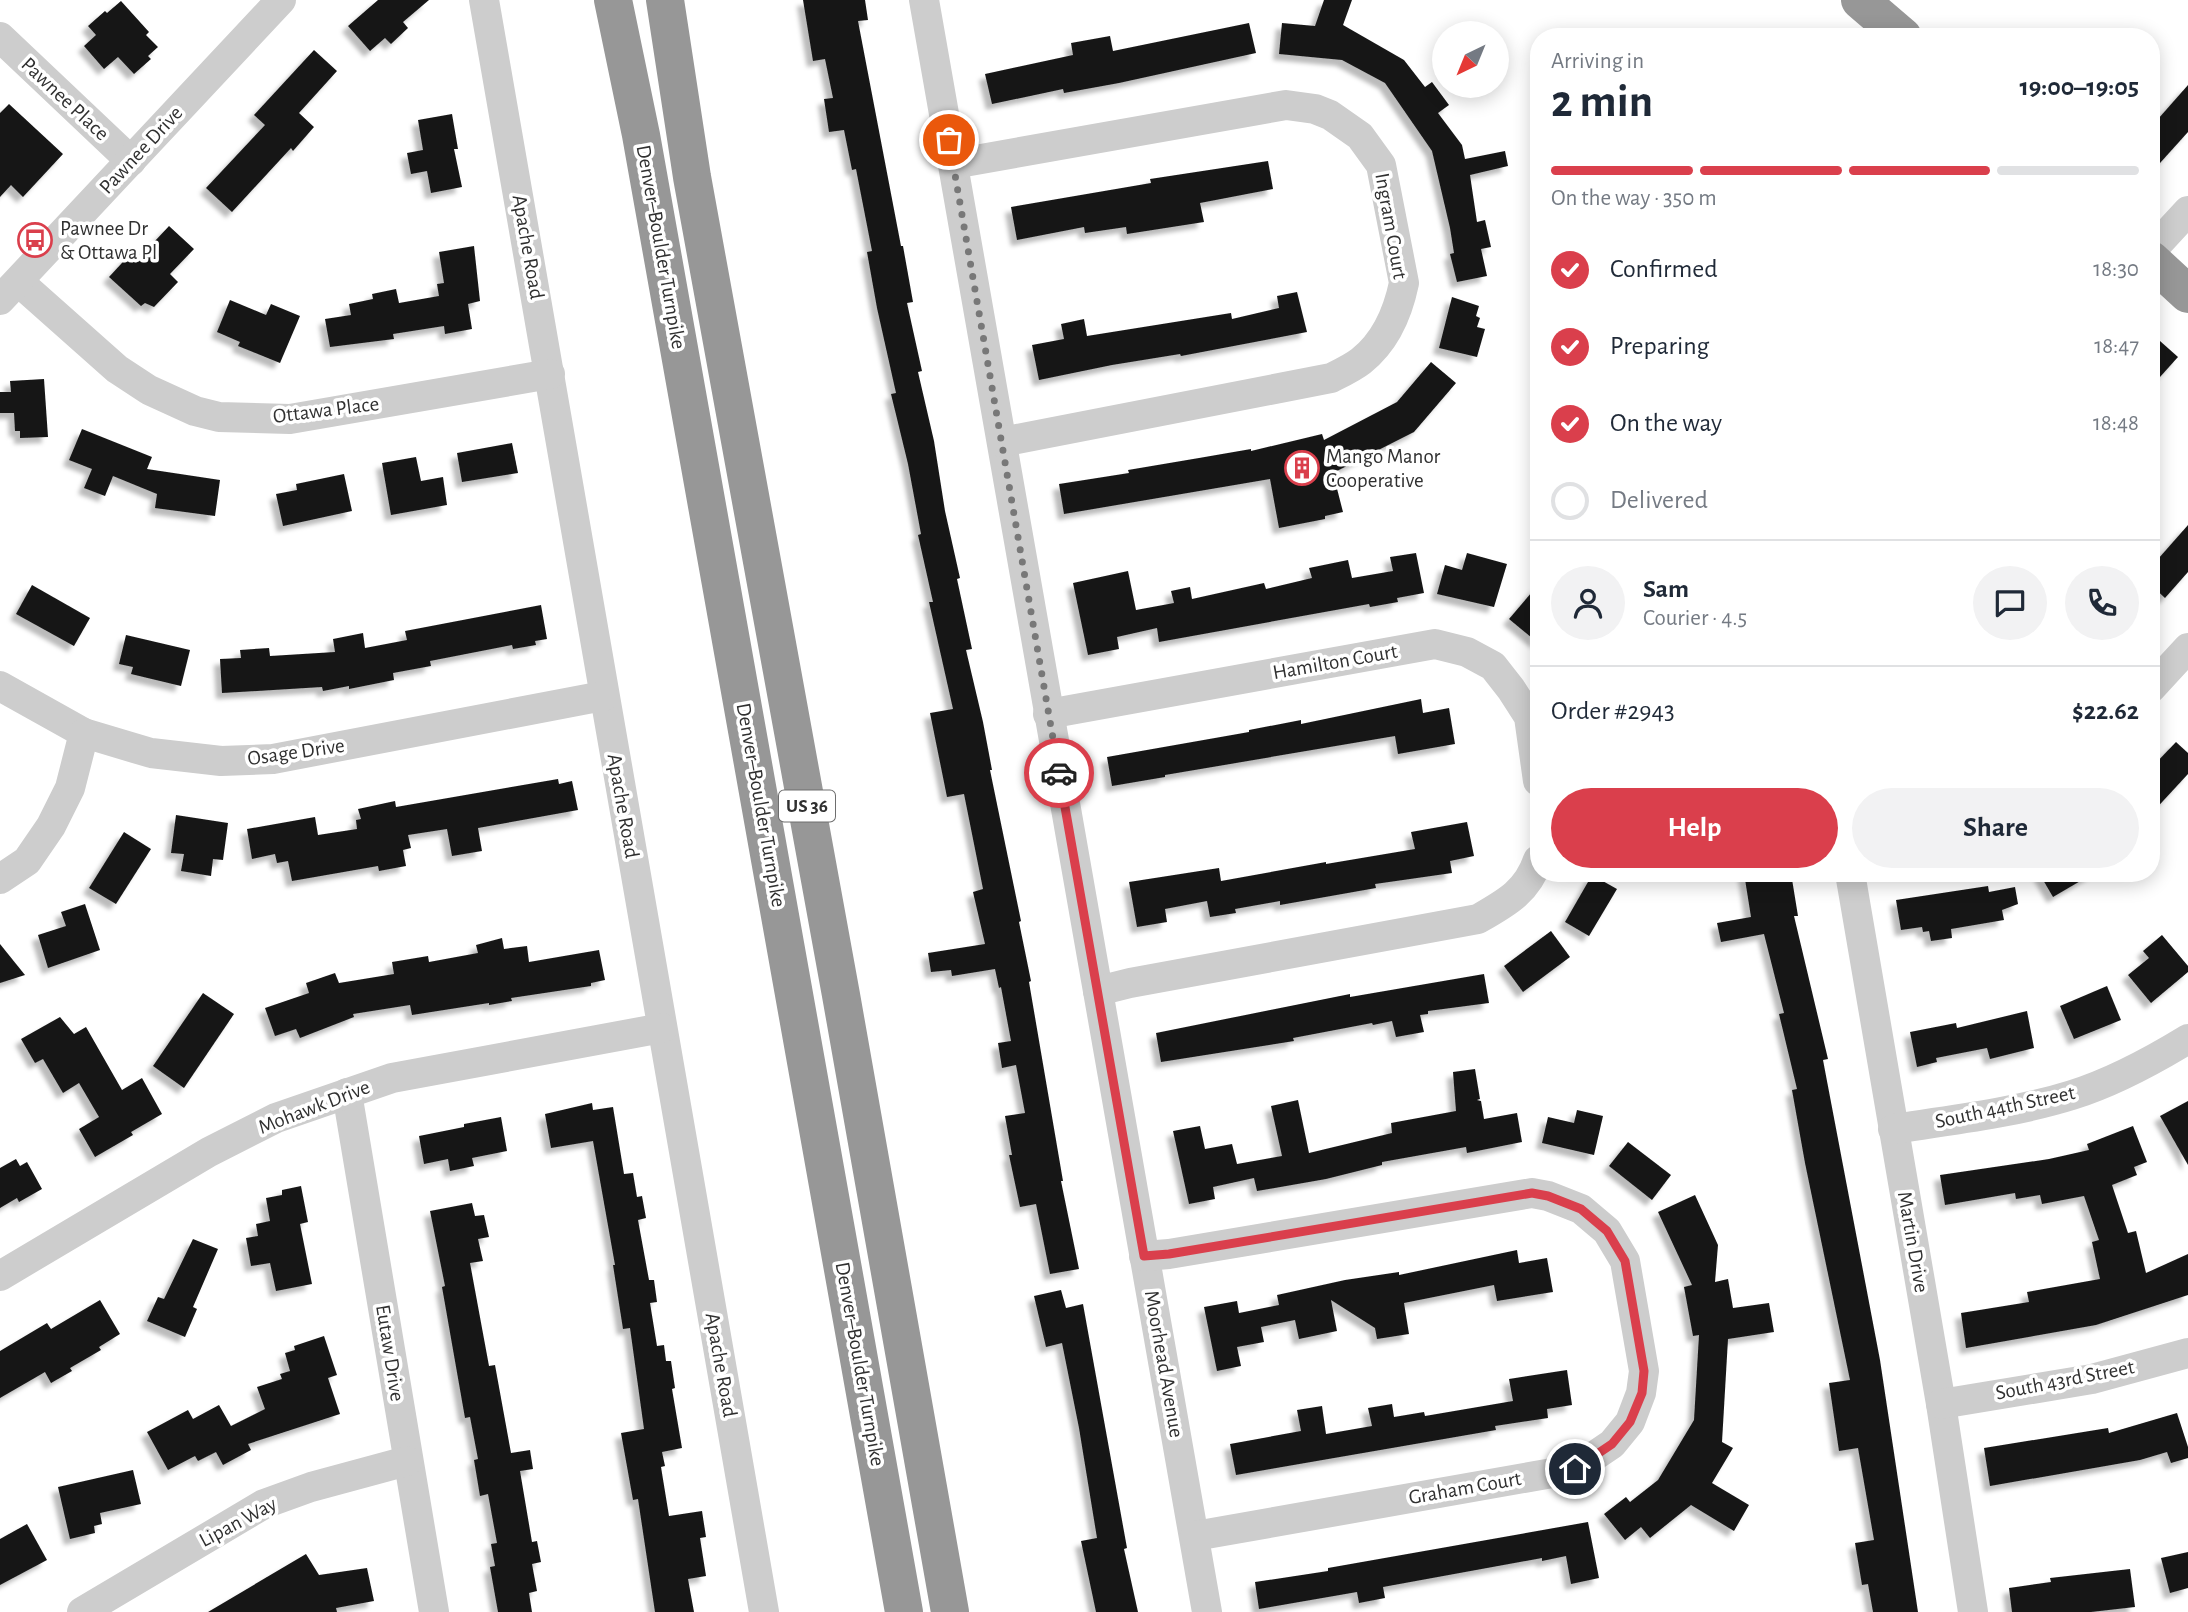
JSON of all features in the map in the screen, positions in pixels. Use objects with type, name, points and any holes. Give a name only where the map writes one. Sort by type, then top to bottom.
[{"type":"highway","name":"Denver–Boulder Turnpike","points":[[613,0],[666,272],[904,1612]]},
{"type":"highway","name":"Denver–Boulder Turnpike","points":[[665,0],[692,177],[839,981],[950,1612]]},
{"type":"highway","points":[[1860,0],[1893,28]]},
{"type":"highway","points":[[1888,0],[1914,28]]},
{"type":"highway","points":[[2160,268],[2188,294]]},
{"type":"street","name":"Pawnee Drive","points":[[9,291],[281,0]]},
{"type":"street","name":"Apache Road","points":[[484,0],[764,1612]]},
{"type":"street","name":"Moorhead Avenue","points":[[924,0],[1208,1612]]},
{"type":"street","name":"Pawnee Place","points":[[0,37],[131,161]]},
{"type":"street","name":"Ingram Court","points":[[953,164],[1286,105],[1315,110],[1331,115],[1360,136],[1381,165],[1404,283],[1400,300],[1385,334],[1361,361],[1331,378],[1002,442]]},
{"type":"street","points":[[2160,241],[2188,211]]},
{"type":"street","name":"Ottawa Place","points":[[9,291],[117,369],[160,396],[195,411],[219,417],[290,419],[550,374]]},
{"type":"street","name":"Hamilton Court","points":[[1048,714],[1436,644],[1467,652],[1493,666],[1529,717],[1530,724]]},
{"type":"street","points":[[2160,678],[2188,648]]},
{"type":"street","name":"Osage Drive","points":[[0,686],[84,733],[151,753],[221,761],[273,759],[603,696]]},
{"type":"street","points":[[0,879],[27,861],[51,826],[70,788],[84,733]]},
{"type":"street","points":[[1098,991],[1478,919],[1511,901],[1530,879]]},
{"type":"street","name":"Martin Drive","points":[[1852,882],[1941,1404],[1973,1612]]},
{"type":"street","name":"Mohawk Drive","points":[[0,1276],[209,1152],[276,1118],[392,1078],[662,1028]]},
{"type":"street","name":"South 44th Street","points":[[1893,1129],[2001,1112],[2073,1094],[2146,1065],[2188,1039]]},
{"type":"street","name":"Eutaw Drive","points":[[348,1093],[434,1612]]},
{"type":"street","name":"Graham Court","points":[[1144,1256],[1532,1193],[1548,1196],[1581,1209],[1607,1231],[1625,1261],[1644,1371],[1642,1393],[1630,1422],[1612,1444],[1575,1469],[1195,1536]]},
{"type":"street","name":"South 43rd Street","points":[[1941,1404],[2092,1379],[2188,1353]]},
{"type":"street","name":"Lipan Way","points":[[82,1612],[264,1504],[311,1487],[407,1461]]},
{"type":"building","points":[[378,0],[429,0],[403,22],[408,28],[391,44],[385,38],[370,51],[348,26]]},
{"type":"building","points":[[803,0],[865,0],[868,20],[858,21],[913,302],[907,303],[922,371],[918,372],[960,578],[957,579],[972,649],[966,650],[983,722],[990,770],[1021,921],[1019,922],[1031,981],[1029,982],[1061,1181],[1079,1269],[1050,1274],[1036,1204],[1020,1207],[1009,1155],[1012,1155],[1005,1116],[1025,1113],[1016,1065],[1002,1068],[998,1043],[1011,1041],[995,969],[952,976],[951,970],[931,972],[928,953],[985,944],[973,892],[983,889],[964,794],[947,797],[930,713],[953,709],[929,602],[933,602],[918,535],[921,534],[908,464],[891,394],[896,393],[867,252],[872,251],[856,169],[852,170],[844,130],[829,132],[824,99],[833,98],[825,59],[813,61]]},
{"type":"building","points":[[1324,0],[1352,0],[1343,25],[1404,60],[1425,87],[1432,82],[1432,98],[1444,98],[1449,105],[1438,113],[1462,145],[1465,159],[1505,151],[1508,166],[1470,175],[1477,222],[1485,220],[1491,247],[1481,249],[1487,276],[1457,282],[1450,254],[1454,253],[1450,228],[1432,151],[1385,83],[1342,60],[1279,54],[1282,23],[1315,26]]},
{"type":"building","points":[[121,1],[149,32],[146,35],[158,47],[148,56],[151,59],[134,74],[118,57],[104,69],[84,46],[96,35],[88,26]]},
{"type":"building","points":[[1249,23],[1256,53],[1119,83],[1064,93],[1063,89],[992,104],[985,74],[1073,55],[1071,43],[1110,36],[1113,51]]},
{"type":"building","points":[[314,50],[337,71],[299,113],[314,127],[232,212],[206,188],[265,125],[254,115]]},
{"type":"building","points":[[2188,85],[2188,132],[2160,163],[2160,117]]},
{"type":"building","points":[[9,104],[63,154],[23,197],[11,185],[0,197],[0,113]]},
{"type":"building","points":[[452,114],[458,149],[454,149],[462,187],[431,193],[427,171],[411,174],[407,153],[423,150],[418,120]]},
{"type":"building","points":[[1268,161],[1273,189],[1200,203],[1204,222],[1127,234],[1126,227],[1085,233],[1084,227],[1017,240],[1011,207],[1151,183],[1150,179]]},
{"type":"building","points":[[169,226],[194,249],[170,274],[178,282],[154,307],[145,303],[141,306],[109,277],[133,251],[140,257]]},
{"type":"building","points":[[474,246],[480,301],[468,304],[472,329],[445,334],[444,326],[393,334],[394,339],[330,347],[325,319],[351,315],[349,304],[373,299],[372,294],[396,289],[399,303],[439,296],[437,284],[444,283],[439,252]]},
{"type":"building","points":[[1297,292],[1307,332],[1039,380],[1032,345],[1064,339],[1061,324],[1084,319],[1087,336],[1231,313],[1232,319],[1279,308],[1277,296]]},
{"type":"building","points":[[1452,297],[1479,306],[1476,316],[1480,318],[1477,327],[1485,329],[1477,357],[1439,348]]},
{"type":"building","points":[[230,300],[266,315],[271,304],[300,316],[280,363],[238,346],[240,342],[217,332]]},
{"type":"building","points":[[2160,341],[2178,357],[2160,377]]},
{"type":"building","points":[[1431,362],[1456,383],[1414,432],[1333,473],[1343,512],[1325,516],[1325,519],[1279,528],[1270,479],[1064,514],[1059,484],[1129,473],[1128,470],[1251,451],[1322,434],[1324,440],[1397,402]]},
{"type":"building","points":[[44,379],[48,437],[20,438],[20,431],[15,431],[14,413],[0,413],[0,392],[11,392],[10,381]]},
{"type":"building","points":[[82,429],[152,457],[147,469],[220,480],[215,516],[155,508],[157,494],[113,476],[105,496],[84,488],[92,469],[69,460]]},
{"type":"building","points":[[512,443],[518,473],[462,482],[457,453]]},
{"type":"building","points":[[416,457],[421,481],[443,477],[447,505],[391,515],[382,463]]},
{"type":"building","points":[[344,474],[352,511],[283,526],[276,494],[297,490],[296,484]]},
{"type":"building","points":[[2188,525],[2188,572],[2165,598],[2160,593],[2160,557]]},
{"type":"building","points":[[1416,553],[1424,593],[1397,598],[1398,602],[1370,607],[1369,604],[1159,642],[1157,628],[1117,637],[1119,649],[1088,655],[1073,583],[1128,571],[1136,610],[1174,603],[1171,591],[1190,587],[1192,599],[1264,583],[1266,589],[1312,578],[1309,568],[1348,560],[1352,578],[1393,571],[1390,557]]},
{"type":"building","points":[[1467,553],[1507,564],[1494,607],[1437,594],[1445,565],[1462,570]]},
{"type":"building","points":[[32,585],[90,618],[74,646],[16,614]]},
{"type":"building","points":[[1530,594],[1530,636],[1509,619]]},
{"type":"building","points":[[541,605],[547,639],[535,641],[536,645],[513,649],[512,645],[430,661],[431,666],[393,673],[394,680],[349,689],[349,686],[323,691],[322,687],[222,693],[220,659],[241,658],[240,650],[269,648],[270,656],[335,652],[333,639],[363,633],[365,648],[407,640],[405,631]]},
{"type":"building","points":[[126,635],[190,650],[181,686],[131,674],[133,667],[119,664]]},
{"type":"building","points":[[1421,699],[1423,713],[1449,708],[1455,744],[1398,754],[1395,736],[1112,786],[1107,757],[1301,720],[1301,724]]},
{"type":"building","points":[[2176,742],[2188,753],[2188,774],[2160,804],[2160,759]]},
{"type":"building","points":[[558,779],[559,784],[572,781],[578,810],[478,828],[482,851],[452,856],[447,829],[408,835],[411,848],[403,850],[406,866],[379,871],[378,866],[292,881],[288,861],[277,863],[275,854],[252,859],[247,829],[315,817],[318,835],[357,829],[356,820],[361,819],[358,809],[395,801],[396,807]]},
{"type":"building","points":[[176,815],[228,823],[223,860],[213,859],[211,876],[181,871],[184,854],[171,853]]},
{"type":"building","points":[[1467,822],[1474,856],[1450,861],[1452,873],[1375,884],[1376,888],[1280,905],[1280,901],[1235,909],[1236,913],[1210,917],[1207,901],[1165,909],[1167,922],[1137,927],[1129,882],[1219,868],[1221,881],[1415,849],[1411,832]]},
{"type":"building","points":[[124,832],[151,849],[116,904],[89,888]]},
{"type":"building","points":[[1588,882],[1604,882],[1617,889],[1589,936],[1565,922]]},
{"type":"building","points":[[1745,882],[1792,882],[1798,916],[1794,916],[1828,1059],[1823,1060],[1880,1360],[1918,1612],[1873,1612],[1868,1584],[1862,1585],[1855,1543],[1874,1540],[1858,1448],[1839,1451],[1829,1383],[1850,1380],[1805,1163],[1792,1090],[1797,1089],[1779,1014],[1784,1013],[1764,934],[1721,942],[1717,923],[1751,917]]},
{"type":"building","points":[[2044,882],[2079,882],[2053,897]]},
{"type":"building","points":[[1988,886],[1989,892],[2015,887],[2018,904],[2002,910],[2004,920],[1951,929],[1952,938],[1931,941],[1929,931],[1923,932],[1922,927],[1901,930],[1896,900]]},
{"type":"building","points":[[85,904],[100,950],[48,968],[38,935],[66,926],[61,912]]},
{"type":"building","points":[[1551,931],[1570,957],[1523,992],[1504,966]]},
{"type":"building","points":[[2162,935],[2188,966],[2188,972],[2151,1003],[2128,975],[2149,958],[2143,951]]},
{"type":"building","points":[[502,938],[504,949],[527,946],[529,962],[599,950],[605,980],[591,983],[591,986],[511,998],[512,1001],[489,1005],[412,1015],[410,1005],[353,1014],[354,1017],[300,1038],[296,1029],[275,1036],[265,1008],[309,993],[306,983],[335,973],[339,983],[394,974],[392,962],[428,956],[429,962],[478,953],[476,945]]},
{"type":"building","points":[[0,944],[25,975],[0,983]]},
{"type":"building","points":[[1484,974],[1489,1003],[1428,1011],[1428,1014],[1420,1015],[1424,1032],[1396,1037],[1392,1021],[1372,1023],[1293,1038],[1294,1041],[1161,1062],[1156,1033],[1350,994],[1350,997]]},
{"type":"building","points":[[2107,986],[2121,1020],[2074,1039],[2060,1006]]},
{"type":"building","points":[[203,993],[234,1014],[184,1088],[153,1066]]},
{"type":"building","points":[[2027,1011],[2034,1048],[1990,1059],[1987,1048],[1936,1058],[1937,1062],[1917,1067],[1910,1032],[1956,1023],[1957,1028]]},
{"type":"building","points":[[60,1017],[74,1034],[86,1027],[122,1090],[142,1078],[162,1114],[95,1157],[79,1129],[99,1117],[79,1083],[63,1093],[43,1059],[35,1063],[21,1039]]},
{"type":"building","points":[[1475,1069],[1480,1099],[1477,1100],[1481,1101],[1484,1119],[1517,1113],[1522,1142],[1467,1153],[1466,1147],[1382,1162],[1382,1165],[1326,1179],[1257,1191],[1254,1178],[1213,1187],[1215,1199],[1189,1204],[1173,1131],[1200,1126],[1205,1149],[1232,1144],[1237,1164],[1282,1156],[1271,1106],[1298,1100],[1309,1153],[1392,1133],[1391,1123],[1456,1111],[1453,1072]]},
{"type":"building","points":[[2188,1101],[2188,1165],[2160,1116]]},
{"type":"building","points":[[592,1103],[593,1110],[613,1107],[624,1174],[633,1173],[637,1197],[642,1196],[646,1218],[638,1220],[649,1280],[654,1280],[657,1302],[650,1303],[657,1346],[664,1345],[666,1361],[671,1361],[675,1388],[672,1389],[682,1448],[662,1452],[665,1466],[661,1467],[669,1516],[702,1511],[706,1537],[700,1538],[706,1576],[688,1579],[694,1612],[655,1612],[638,1499],[633,1500],[621,1433],[644,1429],[630,1328],[623,1329],[615,1265],[593,1141],[551,1148],[545,1114]]},
{"type":"building","points":[[1577,1110],[1603,1116],[1594,1155],[1542,1143],[1548,1117],[1574,1123]]},
{"type":"building","points":[[501,1117],[507,1151],[472,1158],[474,1166],[450,1171],[448,1159],[424,1164],[419,1136]]},
{"type":"building","points":[[2133,1126],[2147,1162],[2134,1167],[2137,1175],[2112,1185],[2128,1233],[2136,1231],[2146,1273],[2188,1254],[2188,1295],[2096,1325],[1966,1348],[1961,1313],[2029,1302],[2027,1292],[2100,1279],[2092,1242],[2099,1240],[2084,1196],[2042,1204],[2040,1195],[2016,1199],[2015,1193],[1945,1205],[1940,1175],[2049,1159],[2089,1150],[2087,1144]]},
{"type":"building","points":[[1628,1142],[1671,1175],[1652,1200],[1609,1166]]},
{"type":"building","points":[[16,1159],[20,1166],[27,1162],[42,1189],[19,1202],[17,1198],[0,1208],[0,1168]]},
{"type":"building","points":[[301,1186],[308,1222],[300,1224],[312,1284],[276,1291],[270,1263],[251,1266],[246,1238],[258,1236],[256,1224],[270,1221],[266,1198],[282,1195],[282,1190]]},
{"type":"building","points":[[1695,1195],[1718,1245],[1715,1282],[1728,1279],[1733,1308],[1769,1303],[1774,1332],[1728,1339],[1722,1442],[1733,1448],[1712,1483],[1749,1505],[1734,1531],[1691,1505],[1650,1538],[1641,1527],[1625,1540],[1604,1514],[1626,1497],[1630,1502],[1658,1480],[1694,1420],[1699,1335],[1693,1336],[1684,1287],[1692,1285],[1658,1212]]},
{"type":"building","points":[[472,1203],[475,1216],[484,1215],[489,1237],[478,1239],[483,1261],[470,1263],[489,1366],[495,1365],[511,1453],[530,1450],[533,1469],[520,1471],[532,1542],[537,1541],[541,1562],[532,1564],[537,1591],[529,1593],[532,1612],[498,1612],[490,1567],[495,1566],[491,1544],[497,1543],[488,1494],[480,1496],[474,1460],[478,1459],[470,1417],[465,1418],[442,1287],[445,1286],[430,1211]]},
{"type":"building","points":[[193,1239],[218,1249],[193,1307],[197,1309],[185,1337],[147,1321],[158,1297],[164,1299]]},
{"type":"building","points":[[1517,1250],[1519,1263],[1547,1258],[1553,1292],[1497,1301],[1494,1285],[1404,1303],[1409,1334],[1377,1339],[1375,1328],[1331,1300],[1337,1331],[1299,1339],[1295,1320],[1261,1327],[1264,1342],[1237,1347],[1241,1366],[1217,1371],[1204,1307],[1237,1301],[1239,1313],[1279,1305],[1277,1295],[1345,1280],[1399,1272],[1399,1275]]},
{"type":"building","points":[[1061,1290],[1066,1308],[1083,1304],[1127,1548],[1124,1549],[1138,1612],[1096,1612],[1081,1541],[1097,1538],[1079,1428],[1062,1343],[1046,1347],[1034,1296]]},
{"type":"building","points":[[100,1300],[120,1334],[99,1347],[101,1350],[70,1368],[72,1371],[51,1383],[45,1372],[0,1398],[0,1351],[47,1323],[51,1329]]},
{"type":"building","points":[[324,1336],[337,1375],[328,1378],[340,1414],[248,1444],[251,1450],[223,1465],[216,1452],[198,1461],[195,1456],[168,1470],[147,1432],[188,1410],[193,1419],[219,1405],[231,1426],[265,1409],[257,1387],[282,1379],[280,1374],[290,1371],[285,1353],[295,1350],[294,1346]]},
{"type":"building","points":[[1567,1370],[1572,1405],[1547,1409],[1548,1418],[1495,1426],[1496,1430],[1236,1475],[1230,1444],[1301,1431],[1297,1410],[1322,1406],[1326,1434],[1372,1426],[1368,1408],[1392,1404],[1394,1417],[1424,1412],[1425,1416],[1513,1401],[1509,1379]]},
{"type":"building","points":[[2177,1413],[2188,1447],[2188,1458],[2171,1463],[2167,1452],[2140,1460],[1990,1486],[1984,1448],[2108,1428],[2109,1433]]},
{"type":"building","points":[[133,1470],[141,1504],[100,1513],[102,1524],[94,1526],[95,1533],[70,1539],[58,1487]]},
{"type":"building","points":[[1588,1522],[1599,1578],[1571,1584],[1566,1556],[1542,1561],[1542,1558],[1383,1587],[1385,1598],[1359,1603],[1357,1592],[1259,1609],[1255,1582],[1328,1571],[1328,1568]]},
{"type":"building","points":[[27,1524],[47,1560],[0,1585],[0,1539]]},
{"type":"building","points":[[2188,1552],[2188,1588],[2170,1593],[2161,1558]]},
{"type":"building","points":[[306,1554],[319,1575],[367,1568],[374,1601],[336,1608],[337,1612],[208,1612]]},
{"type":"building","points":[[2130,1569],[2135,1607],[2091,1612],[2012,1612],[2009,1588],[2051,1582],[2050,1578]]},
{"type":"way so far","points":[[949,140],[1059,773]]},
{"type":"place","name":"Pawnee Dr & Ottawa Pl","points":[[35,240]]},
{"type":"place","name":"Mango Manor Cooperative","points":[[1302,468]]},
{"type":"route","points":[[1059,773],[1144,1256],[1532,1193],[1548,1196],[1581,1209],[1607,1231],[1625,1261],[1644,1371],[1642,1393],[1630,1422],[1612,1444],[1575,1469]]}]
